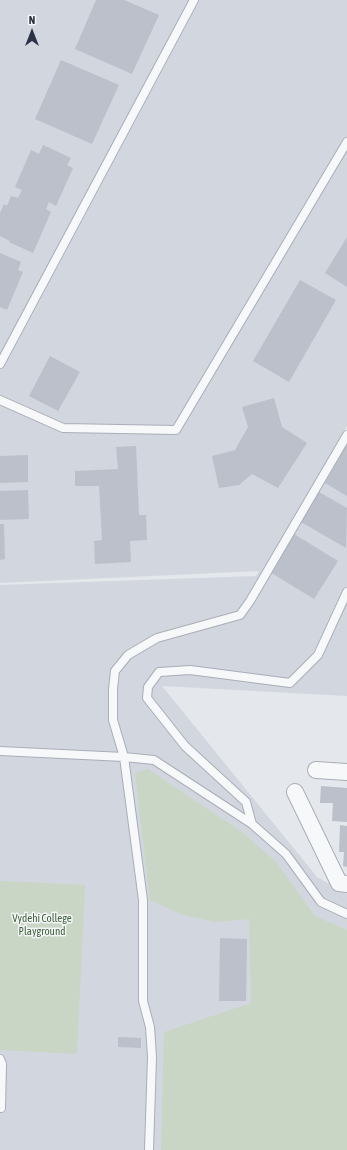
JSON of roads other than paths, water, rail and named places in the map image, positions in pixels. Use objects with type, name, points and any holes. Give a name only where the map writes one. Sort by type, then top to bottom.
[{"type":"street","points":[[316,770],[347,772]]},
{"type":"street","points":[[295,792],[339,883],[347,884]]},
{"type":"lane","points":[[0,364],[194,0]]},
{"type":"lane","points":[[0,400],[63,428],[176,430],[347,142]]},
{"type":"lane","points":[[149,1150],[152,1057],[150,1027],[143,1001],[143,900],[124,757],[114,720],[113,689],[115,671],[128,655],[157,638],[240,615],[250,601],[347,435]]},
{"type":"lane","points":[[252,824],[246,802],[185,746],[147,698],[148,687],[159,672],[190,670],[290,683],[318,655],[347,592]]},
{"type":"lane","points":[[0,751],[124,757],[154,760],[252,824],[286,854],[321,902],[347,914]]},
{"type":"lane","points":[[0,1059],[2,1064],[1,1108]]},
{"type":"park label","name":"Vydehi College Playground","points":[[42,925]]}]
